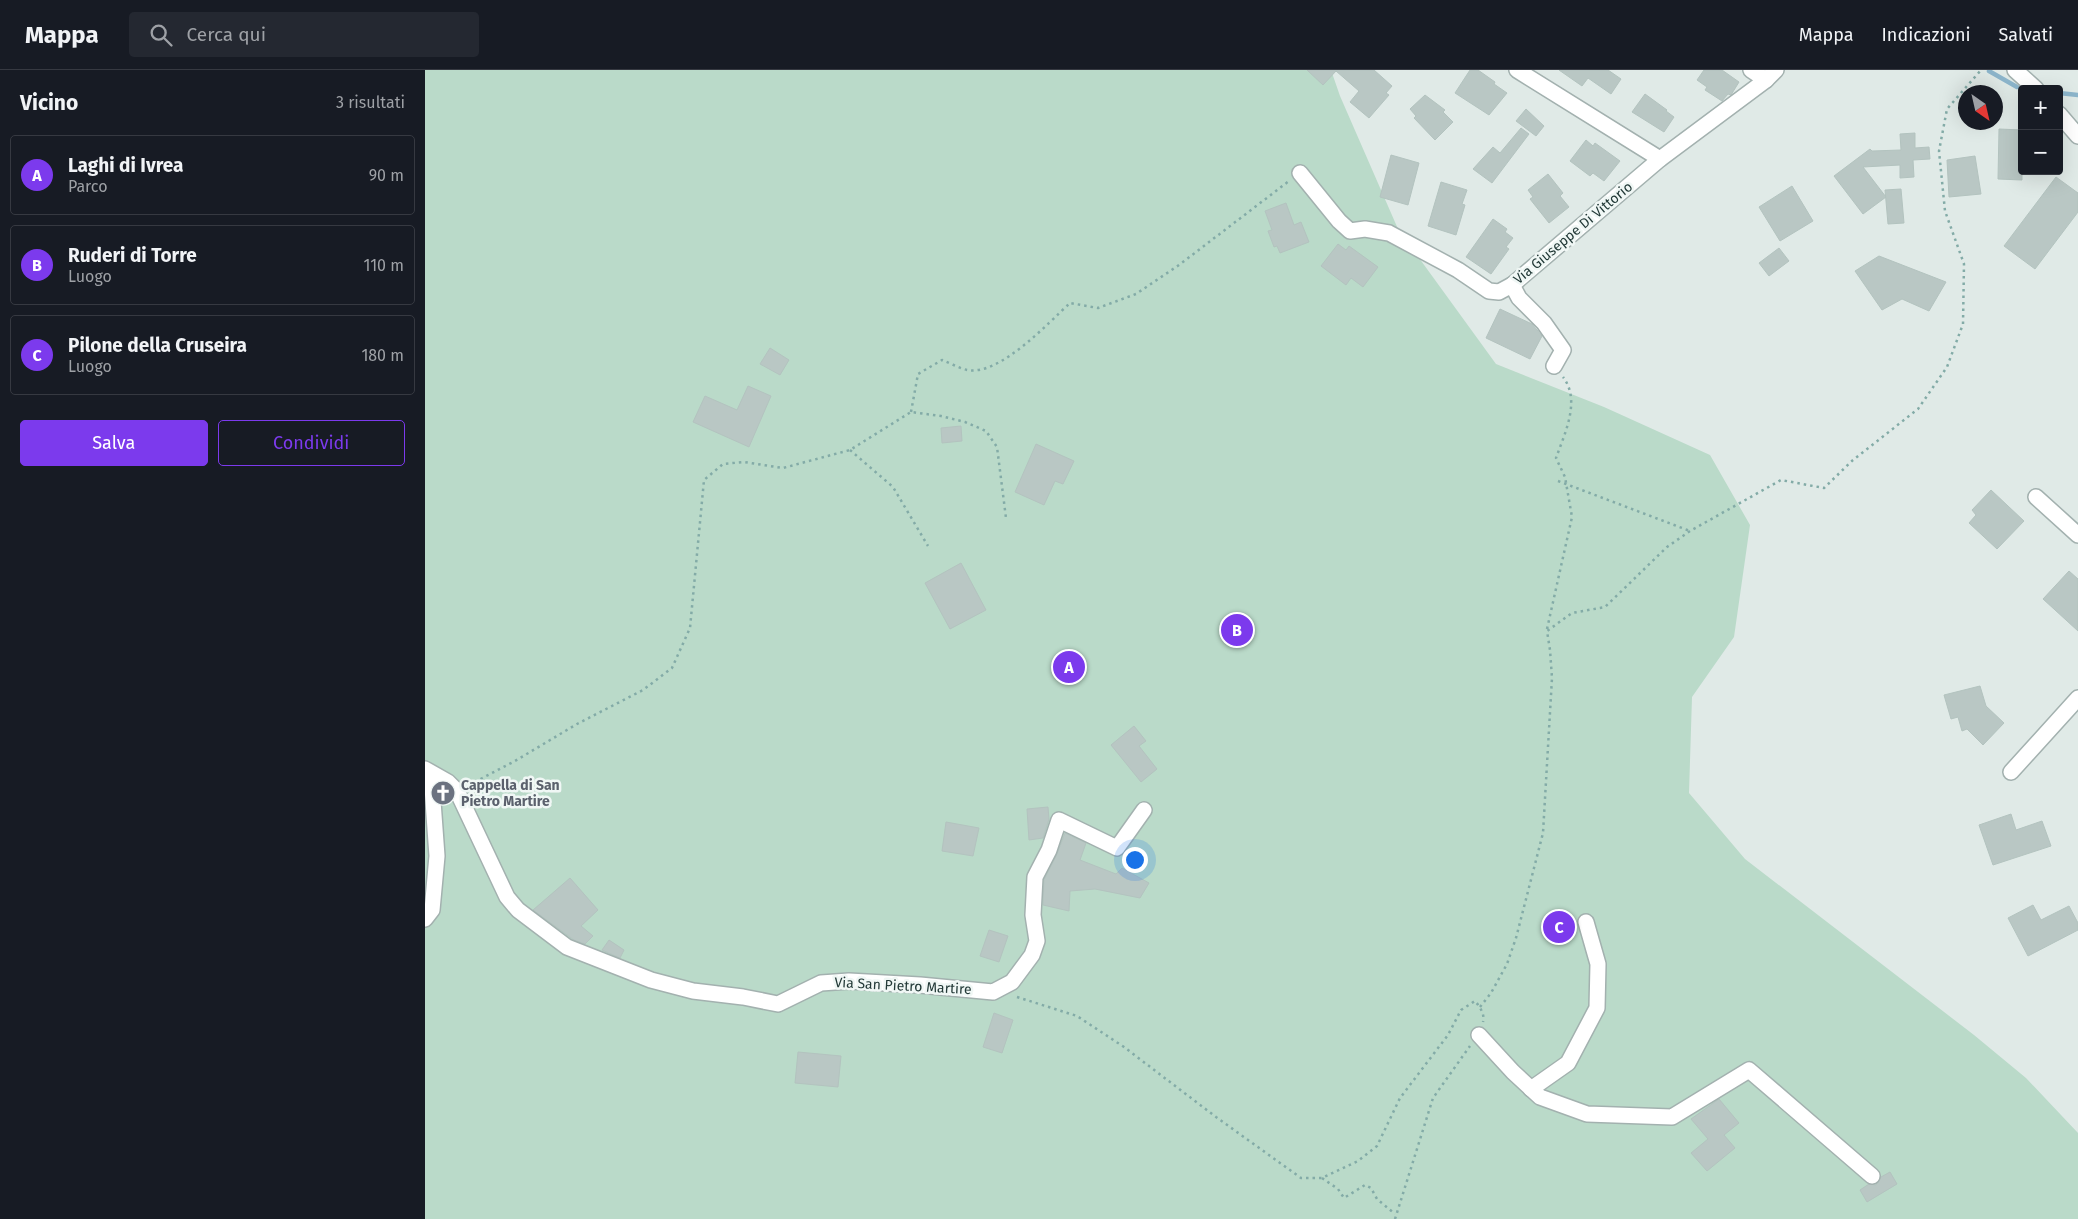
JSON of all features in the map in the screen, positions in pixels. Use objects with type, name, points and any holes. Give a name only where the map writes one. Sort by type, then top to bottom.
[{"type":"street","points":[[1517,70],[1660,159]]},
{"type":"street","name":"Via Giuseppe Di Vittorio","points":[[1751,70],[1771,75]]},
{"type":"street","points":[[2015,70],[2031,85]]},
{"type":"street","name":"Via Giuseppe Di Vittorio","points":[[1300,173],[1339,221],[1350,231],[1365,229],[1389,233],[1458,270],[1489,291],[1499,292],[1513,285],[1660,159],[1771,75]]},
{"type":"street","points":[[2063,119],[2078,136]]},
{"type":"street","points":[[1513,285],[1519,298],[1544,323],[1563,350],[1554,366]]},
{"type":"street","points":[[2036,497],[2078,535]]},
{"type":"street","points":[[2011,772],[2078,698]]},
{"type":"street","name":"Via San Pietro Martire","points":[[428,771],[448,782],[457,791],[507,897],[518,910],[567,947],[651,980],[693,991],[743,997],[778,1004],[821,983],[849,981],[993,992]]},
{"type":"street","name":"Via San Pietro Martire","points":[[425,919],[432,910],[437,856],[428,771]]},
{"type":"street","points":[[993,992],[1012,982],[1032,955],[1037,941],[1033,914],[1035,877],[1049,850],[1059,820],[1117,848],[1144,810]]},
{"type":"street","points":[[1531,1089],[1568,1063],[1597,1008],[1598,964],[1586,922]]},
{"type":"street","points":[[1479,1034],[1513,1072],[1540,1098],[1587,1114],[1672,1117],[1749,1070],[1872,1176]]},
{"type":"path","points":[[1547,631],[1571,613],[1605,607],[1667,547],[1690,531],[1781,480],[1824,488],[1853,460],[1918,409],[1947,367],[1963,324],[1964,264],[1945,211],[1939,151],[1947,109],[1981,70]]},
{"type":"path","points":[[911,412],[918,374],[942,360],[969,370],[989,368],[1011,354],[1070,303],[1098,308],[1136,294],[1300,173]]},
{"type":"path","points":[[1480,1007],[1491,993],[1510,955],[1543,833],[1552,678],[1547,631],[1572,517],[1566,484],[1556,458],[1567,428],[1572,404],[1568,384],[1554,366]]},
{"type":"path","points":[[457,791],[515,761],[577,724],[643,690],[672,668],[690,628],[705,480],[723,464],[744,462],[783,468],[850,450],[911,412],[949,418],[965,422],[986,431],[997,447],[1006,518]]},
{"type":"path","points":[[850,450],[893,486],[928,546]]},
{"type":"path","points":[[1557,481],[1690,531]]},
{"type":"path","points":[[993,992],[1009,995],[1077,1016],[1124,1047],[1301,1178],[1323,1178],[1358,1161],[1377,1146],[1400,1098],[1448,1035],[1461,1010],[1475,1002],[1480,1007],[1484,1019],[1479,1034],[1433,1098],[1395,1219]]},
{"type":"path","points":[[1323,1178],[1338,1189],[1344,1198],[1365,1185],[1371,1188],[1377,1199],[1395,1214]]},
{"type":"green space","points":[[425,70],[1331,70],[1340,96],[1398,229],[1496,364],[1604,407],[1710,455],[1750,525],[1734,637],[1692,697],[1689,793],[1745,859],[1974,1035],[2026,1078],[2078,1133],[2078,1219],[425,1219]]},
{"type":"building","points":[[1307,70],[1374,70],[1392,86],[1386,93],[1389,95],[1369,118],[1350,102],[1359,91],[1336,71],[1323,85]]},
{"type":"building","points":[[1470,70],[1478,70],[1507,93],[1489,115],[1455,93]]},
{"type":"building","points":[[1559,70],[1608,70],[1621,79],[1611,94],[1588,78],[1582,86]]},
{"type":"building","points":[[1704,70],[1722,70],[1739,82],[1731,95],[1728,94],[1722,101],[1705,90],[1707,87],[1697,80]]},
{"type":"building","points":[[1645,94],[1674,117],[1664,132],[1632,112]]},
{"type":"building","points":[[1425,95],[1445,110],[1443,112],[1453,122],[1435,140],[1414,118],[1416,116],[1410,109]]},
{"type":"building","points":[[1526,109],[1544,126],[1536,136],[1516,121]]},
{"type":"building","points":[[1521,128],[1529,134],[1492,183],[1473,169],[1493,147],[1500,153]]},
{"type":"building","points":[[1999,130],[2018,130],[2018,175],[2022,175],[2022,180],[1998,179]]},
{"type":"building","points":[[1915,133],[1915,148],[1929,147],[1930,159],[1913,160],[1914,177],[1900,178],[1900,165],[1863,167],[1886,197],[1863,214],[1834,176],[1870,149],[1872,151],[1901,150],[1900,134]]},
{"type":"building","points":[[1586,140],[1593,146],[1595,143],[1620,161],[1604,181],[1593,173],[1590,176],[1570,161]]},
{"type":"building","points":[[1391,155],[1419,163],[1408,205],[1380,197]]},
{"type":"building","points":[[1975,156],[1981,194],[1949,197],[1947,160]]},
{"type":"building","points":[[1548,174],[1563,193],[1560,196],[1569,207],[1549,223],[1530,199],[1533,197],[1528,190]]},
{"type":"building","points":[[2056,177],[2078,193],[2078,212],[2035,269],[2004,246]]},
{"type":"building","points":[[1441,182],[1467,190],[1462,204],[1465,205],[1456,235],[1428,226]]},
{"type":"building","points":[[1792,186],[1813,221],[1780,241],[1759,207]]},
{"type":"building","points":[[1901,189],[1904,223],[1888,224],[1885,190]]},
{"type":"building","points":[[1286,203],[1294,225],[1301,222],[1309,242],[1280,253],[1277,246],[1274,247],[1268,231],[1272,230],[1265,211]]},
{"type":"building","points":[[1493,219],[1507,229],[1505,232],[1513,238],[1506,247],[1509,249],[1491,274],[1466,257]]},
{"type":"building","points":[[1338,244],[1346,250],[1349,246],[1378,267],[1363,287],[1351,278],[1346,285],[1321,266]]},
{"type":"building","points":[[1779,248],[1789,261],[1769,276],[1759,263]]},
{"type":"building","points":[[1879,256],[1946,282],[1929,311],[1902,299],[1882,310],[1855,271]]},
{"type":"building","points":[[1500,309],[1532,324],[1542,336],[1530,359],[1486,338]]},
{"type":"building","points":[[770,348],[789,360],[780,375],[760,364]]},
{"type":"building","points":[[748,386],[771,396],[749,447],[693,422],[705,396],[737,410]]},
{"type":"building","points":[[961,426],[962,441],[942,443],[941,428]]},
{"type":"building","points":[[1036,444],[1074,461],[1063,484],[1055,481],[1044,505],[1015,492]]},
{"type":"building","points":[[1991,490],[2024,521],[1997,549],[1969,523],[1976,515],[1972,510]]},
{"type":"building","points":[[961,563],[986,610],[950,629],[925,583]]},
{"type":"building","points":[[2069,571],[2078,579],[2078,631],[2043,599]]},
{"type":"building","points":[[1235,613],[1254,636],[1239,648],[1220,625]]},
{"type":"building","points":[[1980,686],[1986,706],[2004,723],[1983,745],[1967,729],[1962,731],[1958,717],[1951,719],[1944,695]]},
{"type":"building","points":[[1134,726],[1146,741],[1139,746],[1157,769],[1141,782],[1111,745]]},
{"type":"building","points":[[1048,807],[1049,819],[1043,838],[1029,840],[1027,809]]},
{"type":"building","points":[[2011,814],[2016,830],[2042,821],[2051,846],[1993,865],[1979,825]]},
{"type":"building","points":[[946,822],[979,828],[973,856],[942,851]]},
{"type":"building","points":[[1065,833],[1086,843],[1080,860],[1116,874],[1122,868],[1149,883],[1140,898],[1095,889],[1070,891],[1069,911],[1043,905],[1044,880]]},
{"type":"building","points":[[570,878],[598,910],[581,926],[593,936],[585,944],[574,940],[533,910]]},
{"type":"building","points":[[2033,905],[2041,920],[2069,906],[2078,923],[2078,930],[2028,956],[2008,918]]},
{"type":"building","points":[[1561,911],[1575,930],[1558,943],[1544,924]]},
{"type":"building","points":[[989,930],[1008,936],[999,962],[980,956]]},
{"type":"building","points":[[609,940],[624,950],[620,958],[602,950]]},
{"type":"building","points":[[994,1013],[1013,1020],[1002,1053],[983,1047]]},
{"type":"building","points":[[798,1052],[841,1056],[838,1087],[795,1083]]},
{"type":"building","points":[[1719,1099],[1739,1123],[1724,1135],[1735,1148],[1707,1171],[1691,1153],[1708,1139],[1691,1119]]},
{"type":"building","points":[[1890,1172],[1897,1184],[1867,1202],[1860,1190],[1869,1184],[1876,1185],[1881,1177]]},
{"type":"waterway","points":[[1989,71],[2017,87]]},
{"type":"waterway","points":[[2063,93],[2078,95]]},
{"type":"place","name":"Ruderi di Torre","points":[[1237,630]]},
{"type":"place","name":"Laghi di Ivrea","points":[[1069,667]]},
{"type":"place","name":"Cappella di San Pietro Martire","points":[[443,793]]},
{"type":"place","name":"Pilone della Cruseira","points":[[1559,927]]}]
